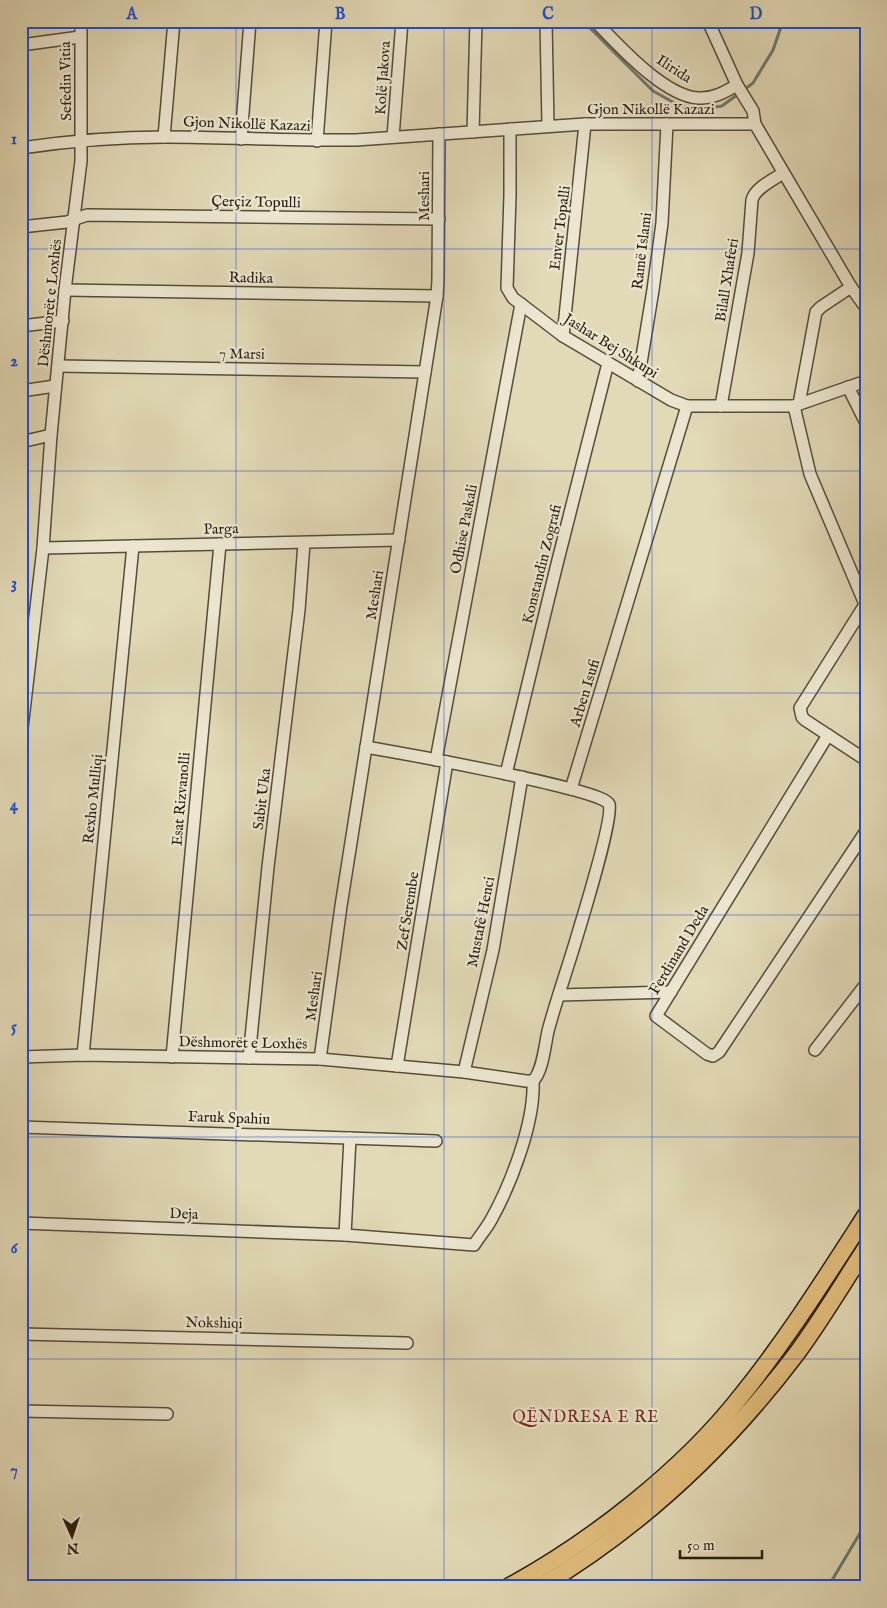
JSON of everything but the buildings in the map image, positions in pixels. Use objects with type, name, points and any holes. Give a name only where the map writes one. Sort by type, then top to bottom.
[{"type":"highway","points":[[508,1587],[556,1558],[615,1516],[649,1489],[695,1447],[740,1397],[778,1348],[866,1215]]},
{"type":"highway","points":[[540,1587],[641,1517],[708,1457],[752,1409],[797,1352],[866,1248]]},
{"type":"street","name":"Sefedin Vitia","points":[[81,21],[82,140]]},
{"type":"street","points":[[164,137],[174,21]]},
{"type":"street","points":[[241,139],[250,21]]},
{"type":"street","points":[[318,141],[326,21]]},
{"type":"street","name":"Kolë Jakova","points":[[393,137],[402,21]]},
{"type":"street","points":[[473,132],[476,21]]},
{"type":"street","points":[[546,21],[548,126]]},
{"type":"street","name":"Ilirida","points":[[595,21],[657,80],[674,91],[687,96],[710,98],[722,94],[737,85]]},
{"type":"street","points":[[708,21],[737,85],[753,111],[755,124],[851,287],[866,308]]},
{"type":"street","points":[[21,45],[80,37]]},
{"type":"street","name":"Gjon Nikollë Kazazi","points":[[21,148],[82,140],[164,137],[318,141],[585,124],[755,124]]},
{"type":"street","name":"Enver Topalli","points":[[563,336],[585,124]]},
{"type":"street","name":"Ramë Islami","points":[[638,381],[662,223],[667,124]]},
{"type":"street","name":"Jashar Bej Shkupi","points":[[510,129],[507,288],[513,298],[563,336],[671,400],[687,406],[797,405],[866,381]]},
{"type":"street","name":"Meshari","points":[[320,1059],[341,906],[437,296],[439,134]]},
{"type":"street","name":"Dëshmorët e Loxhës","points":[[21,737],[43,548],[51,435],[65,290],[82,161],[82,140]]},
{"type":"street","name":"Bilall Xhaferi","points":[[721,406],[748,253],[753,195],[783,173]]},
{"type":"street","name":"Çerçiz Topulli","points":[[21,227],[67,222],[87,215],[439,219]]},
{"type":"street","points":[[851,287],[816,312],[797,405],[810,474],[865,604],[801,705],[802,717],[865,758]]},
{"type":"street","name":"Radika","points":[[65,290],[437,296]]},
{"type":"street","name":"Odhise Paskali","points":[[442,761],[521,304]]},
{"type":"street","points":[[21,326],[62,321]]},
{"type":"street","name":"Konstandin Zografi","points":[[506,774],[608,363]]},
{"type":"street","name":"7 Marsi","points":[[58,366],[425,372]]},
{"type":"street","points":[[21,391],[56,386]]},
{"type":"street","points":[[848,387],[866,423]]},
{"type":"street","name":"Arben Isufi","points":[[572,789],[687,406]]},
{"type":"street","points":[[21,442],[51,435]]},
{"type":"street","name":"Parga","points":[[43,548],[399,540]]},
{"type":"street","name":"Sabit Uka","points":[[249,1058],[268,867],[299,610],[304,542]]},
{"type":"street","name":"Esat Rizvanolli","points":[[172,1057],[220,544]]},
{"type":"street","name":"Rexho Mulliqi","points":[[83,1055],[133,546]]},
{"type":"street","name":"Ferdinand Deda","points":[[828,735],[656,1016],[707,1054],[716,1055],[866,831]]},
{"type":"street","points":[[366,747],[522,777],[572,789],[607,801],[610,810],[594,878],[538,1072],[533,1081]]},
{"type":"street","name":"Zef Serembe","points":[[398,1066],[442,761]]},
{"type":"street","name":"Mustafë Henci","points":[[464,1072],[493,950],[522,777]]},
{"type":"street","points":[[814,1050],[866,984]]},
{"type":"street","points":[[559,995],[671,992]]},
{"type":"street","name":"Dëshmorët e Loxhës","points":[[21,1057],[83,1055],[320,1059],[464,1072],[533,1081]]},
{"type":"street","name":"Deja","points":[[21,1223],[345,1235],[474,1245],[491,1220],[512,1175],[528,1124],[534,1096],[533,1081]]},
{"type":"street","name":"Faruk Spahiu","points":[[21,1127],[436,1141]]},
{"type":"street","points":[[345,1235],[350,1138]]},
{"type":"street","name":"Nokshiqi","points":[[21,1334],[407,1343]]},
{"type":"street","points":[[21,1411],[167,1414]]},
{"type":"waterway","points":[[583,21],[653,91],[678,105],[698,109],[722,106],[753,83],[773,50],[783,21]]},
{"type":"waterway","points":[[828,1587],[866,1523]]},
{"type":"district","name":"QËNDRESA E RE","points":[[586,1418]]}]
